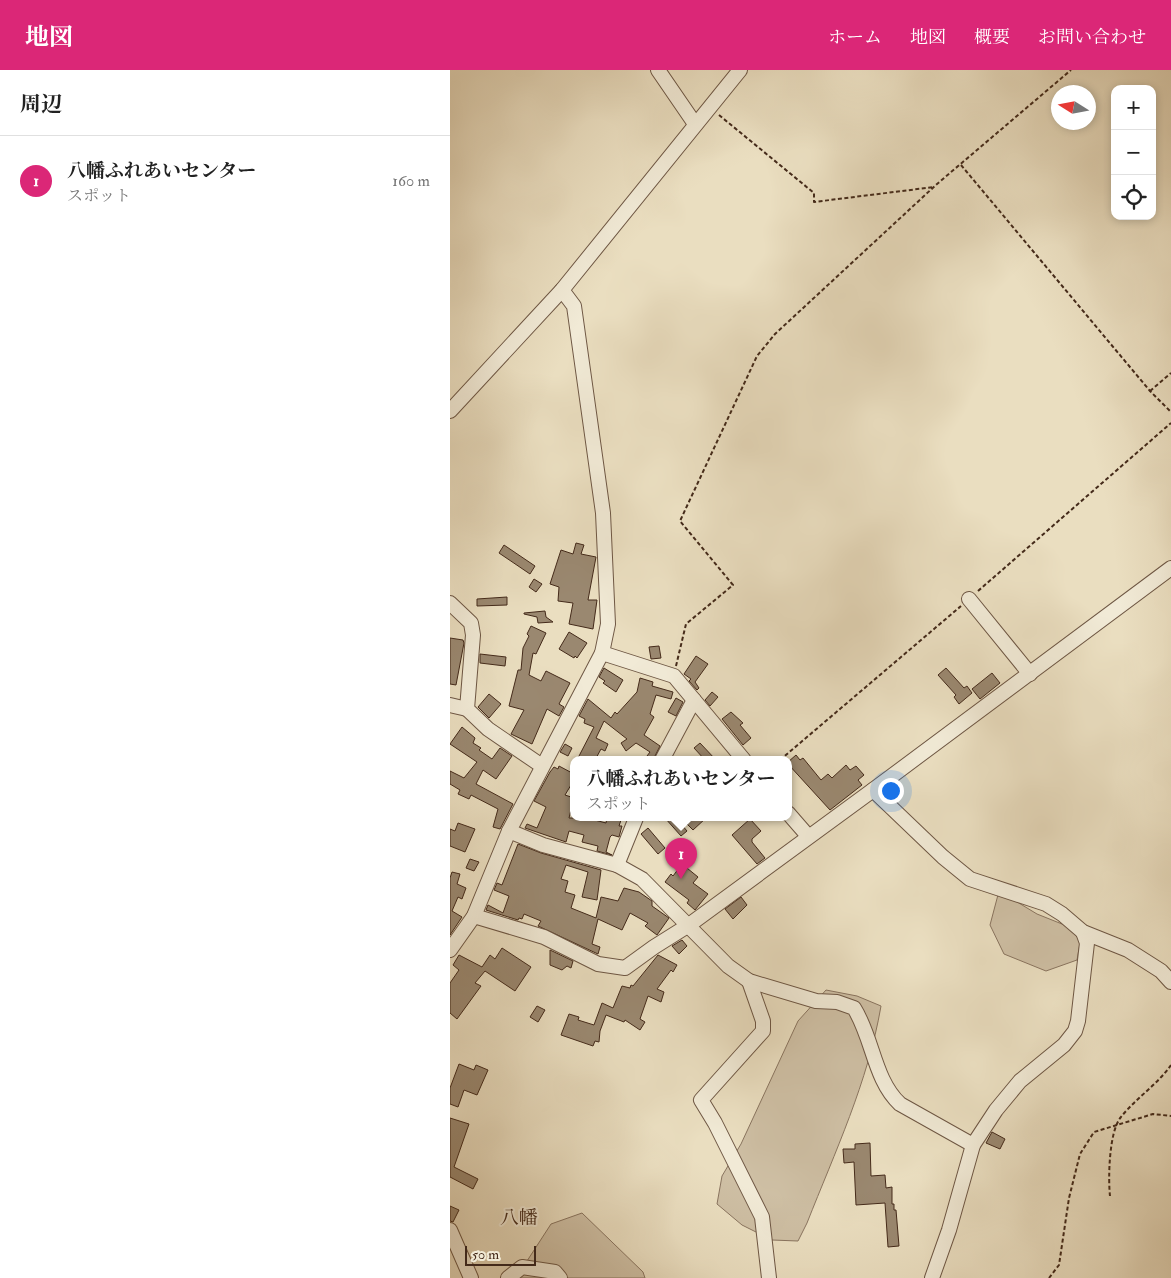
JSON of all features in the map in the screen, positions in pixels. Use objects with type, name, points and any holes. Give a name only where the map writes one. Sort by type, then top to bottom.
[{"type":"street","points":[[658,70],[695,124]]},
{"type":"street","points":[[450,411],[562,290],[740,70]]},
{"type":"street","points":[[450,950],[474,916],[509,831],[602,653],[608,624],[604,513],[574,306],[562,290]]},
{"type":"street","points":[[474,916],[544,937],[598,964],[625,968],[689,925],[1171,568]]},
{"type":"street","points":[[968,600],[1030,674]]},
{"type":"street","points":[[450,603],[471,623],[468,709]]},
{"type":"street","points":[[602,653],[674,676],[741,756]]},
{"type":"street","points":[[664,756],[694,700]]},
{"type":"street","points":[[450,705],[468,709],[488,729],[542,766]]},
{"type":"street","points":[[873,790],[943,857],[970,879],[1046,904],[1062,914],[1082,932],[1128,950],[1161,971],[1171,982]]},
{"type":"street","points":[[792,818],[808,836]]},
{"type":"street","points":[[617,866],[635,821]]},
{"type":"street","points":[[509,831],[543,845],[617,866],[642,879],[728,966],[749,981],[816,1001],[847,1004],[854,1008],[869,1036],[891,1096],[900,1104],[973,1145]]},
{"type":"street","points":[[932,1278],[949,1230],[973,1145],[996,1110],[1020,1081],[1064,1045],[1075,1031],[1078,1021],[1087,943],[1082,932]]},
{"type":"street","points":[[749,981],[763,1021],[764,1031],[701,1100],[715,1123],[762,1217],[769,1278]]},
{"type":"street","points":[[450,1230],[471,1278]]},
{"type":"street","points":[[508,1278],[522,1267],[555,1272],[560,1278]]},
{"type":"path","points":[[674,676],[686,624],[733,585],[680,521],[742,384],[757,356],[775,334],[934,187],[1071,70]]},
{"type":"path","points":[[709,108],[814,193],[814,202],[934,187]]},
{"type":"path","points":[[961,165],[1150,391],[1171,412]]},
{"type":"path","points":[[1150,391],[1171,373]]},
{"type":"path","points":[[785,756],[968,600],[1171,423]]},
{"type":"path","points":[[1110,1196],[1110,1160],[1119,1118],[1160,1081],[1171,1064]]},
{"type":"path","points":[[1049,1278],[1059,1265],[1069,1198],[1080,1154],[1094,1132],[1154,1114],[1171,1116]]},
{"type":"shaded area","points":[[999,891],[1037,914],[1082,932],[1077,960],[1046,971],[1004,954],[990,925]]},
{"type":"shaded area","points":[[826,990],[857,996],[881,1006],[875,1034],[850,1116],[798,1241],[772,1240],[742,1225],[717,1204],[722,1176],[741,1144],[798,1021]]},
{"type":"shaded area","points":[[582,1213],[643,1272],[645,1278],[516,1278],[551,1224]]},
{"type":"building","points":[[576,543],[584,545],[581,554],[596,557],[588,600],[597,600],[593,629],[569,624],[573,603],[558,601],[559,587],[550,584],[561,550],[573,554]]},
{"type":"building","points":[[504,545],[535,566],[530,574],[499,553]]},
{"type":"building","points":[[534,579],[542,584],[536,592],[529,587]]},
{"type":"building","points":[[507,597],[507,605],[477,606],[477,599]]},
{"type":"building","points":[[545,611],[546,617],[553,622],[538,623],[537,617],[524,614],[524,613]]},
{"type":"building","points":[[531,626],[546,633],[536,654],[533,653],[529,675],[541,681],[546,671],[570,683],[559,704],[564,707],[559,716],[547,709],[532,744],[511,734],[524,710],[509,706],[518,670],[521,670],[523,648],[529,636],[527,634]]},
{"type":"building","points":[[569,632],[587,643],[577,658],[559,649]]},
{"type":"building","points":[[450,638],[463,640],[464,643],[456,685],[450,684]]},
{"type":"building","points":[[659,646],[661,658],[651,659],[649,647]]},
{"type":"building","points":[[480,654],[506,657],[505,666],[480,663]]},
{"type":"building","points":[[696,656],[708,664],[695,682],[699,688],[697,690],[689,681],[691,679],[684,674]]},
{"type":"building","points":[[604,668],[623,680],[616,692],[603,683],[605,681],[599,677]]},
{"type":"building","points":[[946,668],[964,688],[967,686],[972,693],[959,704],[954,697],[956,695],[938,675]]},
{"type":"building","points":[[992,673],[1000,683],[980,699],[972,689]]},
{"type":"building","points":[[640,678],[653,682],[652,686],[673,692],[671,699],[656,695],[650,714],[654,717],[644,735],[660,746],[655,756],[647,756],[650,752],[636,743],[626,751],[621,743],[627,739],[604,721],[596,738],[608,744],[605,751],[601,749],[597,756],[579,756],[594,727],[584,723],[585,719],[579,716],[588,699],[611,718],[637,692]]},
{"type":"building","points":[[712,692],[718,697],[710,706],[705,700]]},
{"type":"building","points":[[489,694],[501,704],[489,718],[478,707]]},
{"type":"building","points":[[676,698],[683,702],[676,716],[668,712]]},
{"type":"building","points":[[731,712],[743,723],[740,725],[751,738],[743,745],[722,719]]},
{"type":"building","points":[[462,727],[475,738],[473,743],[481,748],[479,750],[492,759],[500,748],[512,756],[496,779],[483,770],[476,784],[513,804],[500,829],[493,827],[498,809],[471,795],[469,799],[458,794],[460,790],[450,784],[450,771],[464,778],[477,762],[450,744]]},
{"type":"building","points":[[700,743],[712,756],[701,756],[694,748]]},
{"type":"building","points":[[565,744],[572,748],[568,756],[560,752]]},
{"type":"building","points":[[796,755],[800,760],[803,758],[821,780],[828,774],[832,778],[846,765],[850,770],[856,766],[864,775],[858,780],[862,785],[830,810],[792,768],[792,758]]},
{"type":"building","points":[[559,766],[570,772],[570,787],[565,795],[570,797],[570,821],[598,821],[606,823],[606,821],[621,821],[619,826],[622,826],[619,837],[612,835],[610,837],[606,852],[612,855],[597,851],[598,846],[582,842],[584,835],[569,831],[566,842],[525,828],[527,824],[537,828],[546,807],[534,801],[550,772],[554,767],[558,769]]},
{"type":"building","points":[[668,821],[679,821],[687,831],[681,836]]},
{"type":"building","points":[[688,821],[703,821],[693,830],[686,823]]},
{"type":"building","points":[[748,821],[752,821],[761,831],[752,839],[752,842],[765,858],[757,864],[732,835]]},
{"type":"building","points":[[458,823],[475,829],[465,852],[450,846],[450,829],[455,831]]},
{"type":"building","points":[[648,828],[665,848],[658,854],[641,834]]},
{"type":"building","points":[[518,844],[541,853],[601,870],[597,900],[582,897],[588,872],[566,865],[561,879],[568,881],[565,892],[575,895],[571,908],[596,918],[601,897],[618,901],[624,888],[639,892],[652,901],[652,906],[669,918],[657,935],[645,926],[648,923],[630,913],[622,930],[598,919],[592,944],[600,947],[598,954],[538,926],[541,921],[524,914],[522,919],[519,918],[518,920],[486,910],[488,905],[503,913],[509,896],[494,890],[497,883],[502,885]]},
{"type":"building","points":[[470,859],[479,862],[474,871],[466,868]]},
{"type":"building","points":[[682,864],[698,877],[693,883],[708,894],[695,910],[687,903],[689,900],[665,882],[671,874],[673,876]]},
{"type":"building","points":[[452,872],[460,874],[457,884],[466,888],[462,899],[458,897],[452,911],[462,917],[450,935],[450,878]]},
{"type":"building","points":[[741,897],[747,905],[733,919],[725,909]]},
{"type":"building","points":[[682,940],[687,946],[679,954],[672,946]]},
{"type":"building","points":[[502,948],[531,967],[515,991],[485,971],[475,983],[481,986],[457,1019],[450,1013],[450,983],[459,970],[453,965],[459,955],[482,967],[490,955],[495,959]]},
{"type":"building","points":[[550,950],[573,961],[571,968],[567,966],[562,970],[550,965]]},
{"type":"building","points":[[658,955],[677,965],[657,989],[664,992],[661,1002],[648,996],[640,1019],[645,1022],[640,1030],[625,1020],[624,1022],[606,1015],[600,1031],[599,1042],[595,1041],[593,1046],[561,1035],[569,1014],[579,1017],[578,1020],[594,1025],[602,1003],[613,1008],[622,986],[630,988],[631,985],[633,986]]},
{"type":"building","points":[[537,1006],[545,1010],[538,1022],[530,1017]]},
{"type":"building","points":[[459,1064],[474,1070],[476,1065],[488,1070],[477,1095],[464,1090],[458,1107],[450,1104],[450,1088]]},
{"type":"building","points":[[450,1118],[469,1124],[454,1167],[478,1179],[473,1189],[450,1177]]},
{"type":"building","points":[[992,1132],[1005,1139],[1000,1149],[986,1143]]},
{"type":"building","points":[[870,1143],[871,1176],[885,1175],[886,1188],[892,1187],[892,1204],[894,1204],[894,1210],[896,1210],[899,1246],[888,1247],[885,1203],[856,1205],[854,1162],[844,1163],[843,1149],[855,1149],[855,1144]]},
{"type":"building","points":[[450,1206],[459,1210],[453,1222],[450,1221]]},
{"type":"place","name":"八幡ふれあいセンター","points":[[681,879]]},
{"type":"district","name":"八幡","points":[[519,1217]]}]
